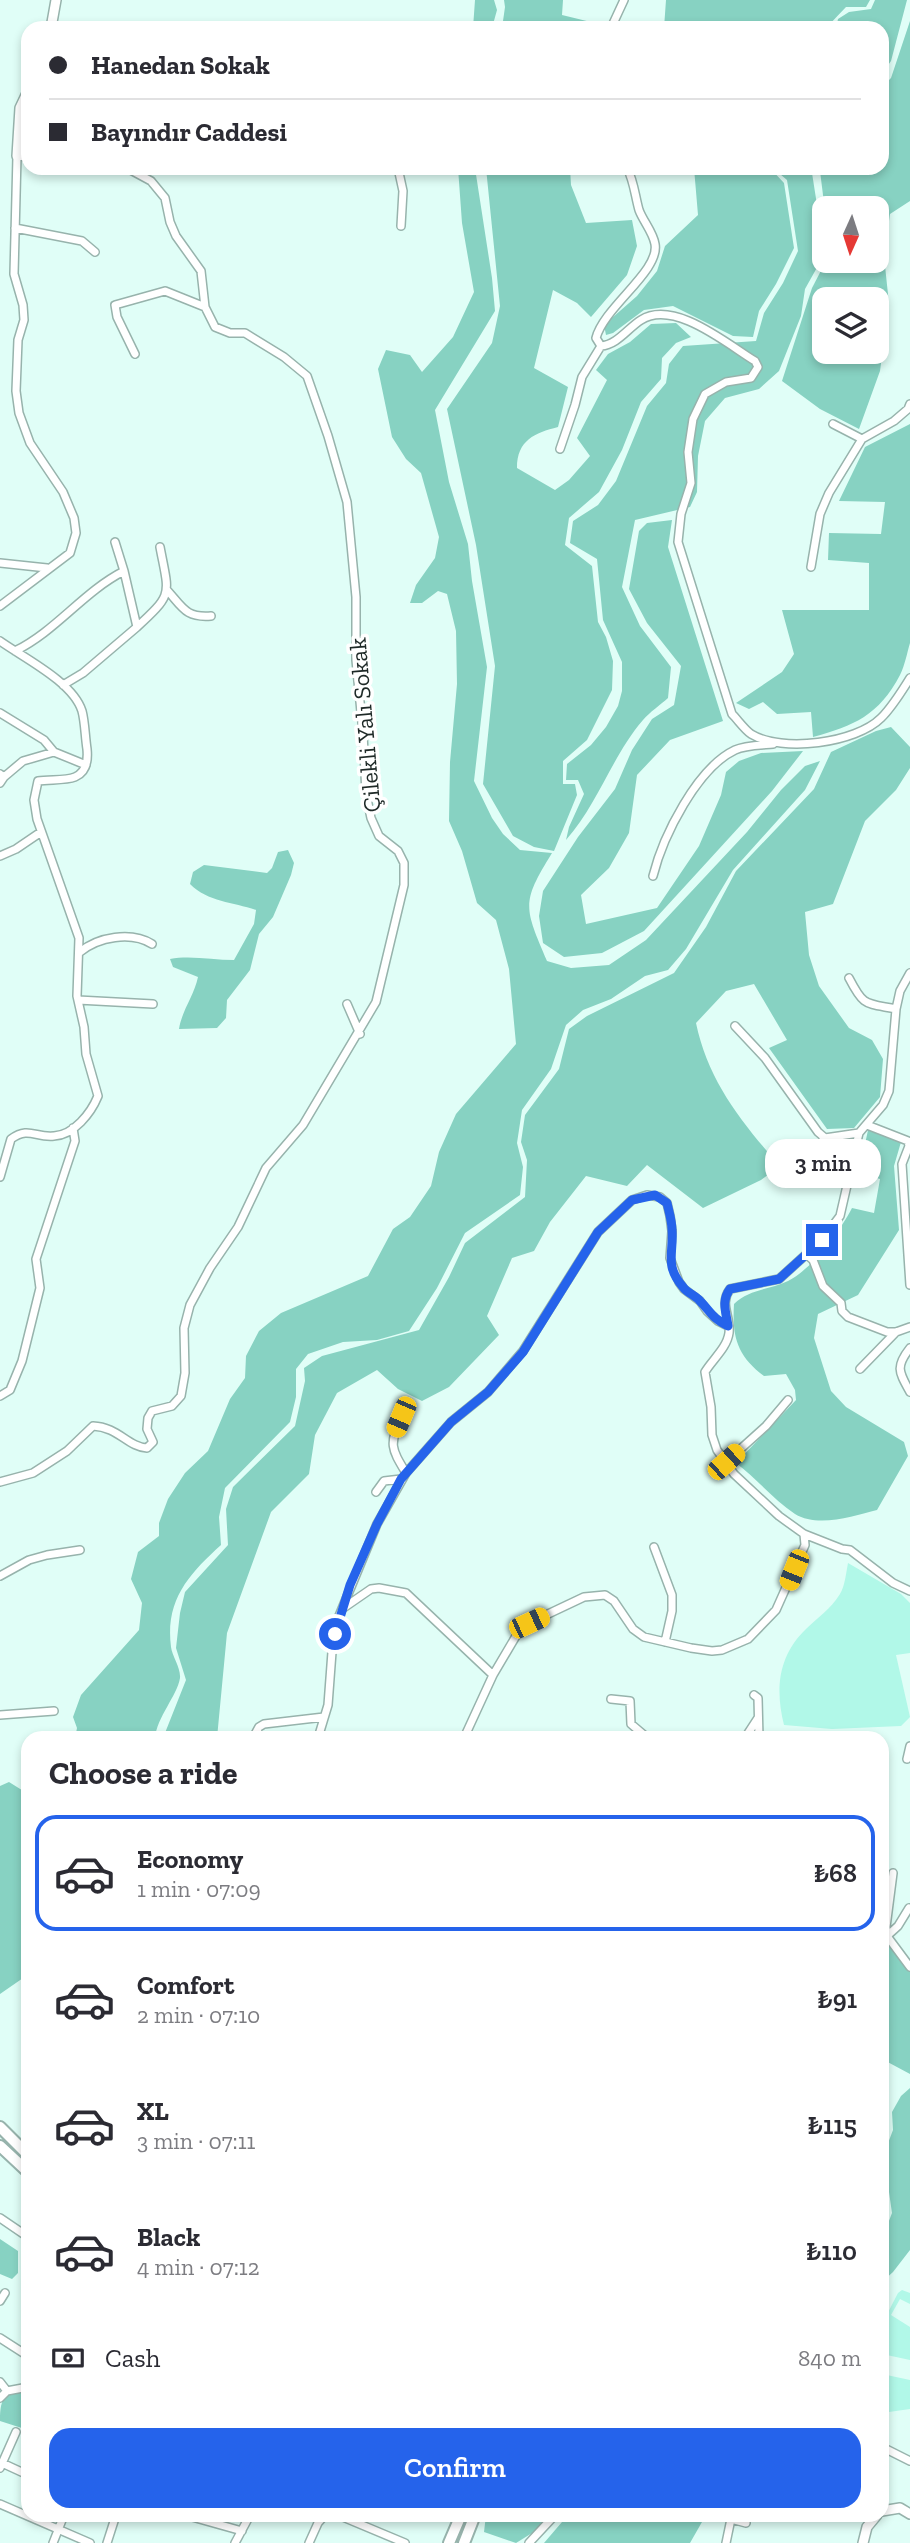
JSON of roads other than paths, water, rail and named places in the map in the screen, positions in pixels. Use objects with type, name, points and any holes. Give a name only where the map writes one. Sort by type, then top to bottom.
[{"type":"main road","points":[[0,2127],[21,2148]]},
{"type":"main road","points":[[0,2146],[21,2166]]},
{"type":"main road","points":[[449,2543],[458,2522]]},
{"type":"main road","points":[[464,2543],[472,2522]]},
{"type":"street","points":[[52,21],[57,0]]},
{"type":"street","points":[[614,21],[624,0]]},
{"type":"street","points":[[0,606],[70,553],[76,533],[74,518],[63,492],[30,443],[19,413],[16,391],[18,340],[23,320],[23,305],[14,274],[21,106]]},
{"type":"street","points":[[17,156],[21,157]]},
{"type":"street","points":[[135,354],[117,317],[115,305],[165,291],[205,307],[201,271],[176,236],[165,198],[151,181],[140,175]]},
{"type":"street","points":[[400,175],[404,191],[401,226]]},
{"type":"street","points":[[601,346],[596,338],[599,325],[639,281],[655,254],[655,242],[640,212],[629,175]]},
{"type":"street","points":[[15,228],[82,241],[95,252]]},
{"type":"street","name":"Çilekli Yalı Sokak","points":[[0,1482],[33,1473],[67,1451],[93,1426],[104,1426],[119,1433],[138,1447],[147,1448],[153,1442],[147,1429],[152,1411],[172,1406],[181,1396],[185,1373],[184,1328],[190,1305],[210,1268],[238,1227],[266,1168],[303,1125],[360,1034],[376,1002],[404,885],[404,863],[398,851],[379,836],[371,818],[366,794],[356,660],[356,597],[347,502],[328,436],[307,376],[284,357],[245,333],[230,333],[215,327],[205,307]]},
{"type":"street","points":[[601,346],[610,345],[644,317],[674,314],[703,327],[755,361],[758,367],[751,378],[726,382],[705,394],[693,418],[688,452],[691,483],[681,514],[678,542],[732,714],[751,734],[777,743]]},
{"type":"street","points":[[560,449],[582,377],[601,346]]},
{"type":"street","points":[[811,567],[820,514],[829,493],[862,439],[894,421],[910,404]]},
{"type":"street","points":[[833,424],[862,439]]},
{"type":"street","points":[[115,542],[137,627]]},
{"type":"street","points":[[63,685],[83,673],[165,600],[167,590],[160,547]]},
{"type":"street","points":[[0,564],[48,568]]},
{"type":"street","points":[[15,651],[31,643],[81,601],[124,571]]},
{"type":"street","points":[[167,590],[189,615],[197,618],[211,616]]},
{"type":"street","points":[[0,641],[63,685],[82,710],[87,754],[82,773],[74,778],[38,781],[34,800],[41,832],[76,924],[80,952],[78,1000],[86,1055],[98,1096],[83,1119],[73,1128],[55,1136],[25,1132],[11,1139],[3,1151],[0,1177]]},
{"type":"street","points":[[653,876],[656,863],[682,806],[710,769],[736,749],[777,743],[809,745],[853,734],[880,719],[910,678]]},
{"type":"street","points":[[0,713],[44,740],[54,752],[86,765]]},
{"type":"street","points":[[1,778],[23,761],[54,752]]},
{"type":"street","points":[[0,856],[41,832]]},
{"type":"street","points":[[80,952],[90,944],[133,936],[152,944]]},
{"type":"street","points":[[910,973],[900,991],[889,1091],[883,1105],[859,1133],[840,1216],[822,1240],[779,1279],[730,1289],[725,1295],[724,1305],[729,1333],[724,1347],[705,1372],[712,1435],[717,1450],[734,1474],[779,1516],[804,1534],[850,1550],[893,1583],[910,1591]]},
{"type":"street","points":[[849,978],[860,999],[897,1009]]},
{"type":"street","points":[[78,1000],[153,1004]]},
{"type":"street","points":[[347,1004],[360,1034]]},
{"type":"street","points":[[735,1026],[765,1058],[825,1138]]},
{"type":"street","points":[[867,1125],[908,1141],[909,1146],[902,1164],[910,1285]]},
{"type":"street","points":[[0,1396],[10,1390],[22,1361],[40,1287],[36,1259],[75,1141],[73,1128]]},
{"type":"street","points":[[803,1161],[825,1138],[859,1133]]},
{"type":"street","points":[[320,1731],[330,1689],[332,1652],[341,1610],[377,1524],[404,1476],[451,1422],[488,1392],[523,1352],[598,1232],[638,1197],[655,1195],[667,1203],[672,1231],[670,1258],[679,1282],[718,1321],[728,1326]]},
{"type":"street","points":[[806,1254],[813,1261],[823,1286],[841,1303],[842,1311],[848,1317],[887,1332],[910,1327]]},
{"type":"street","points":[[860,1368],[896,1332]]},
{"type":"street","points":[[910,1348],[899,1367],[910,1392]]},
{"type":"street","points":[[726,1462],[766,1426],[788,1400]]},
{"type":"street","points":[[401,1417],[391,1442],[404,1476]]},
{"type":"street","points":[[376,1492],[384,1482],[404,1476]]},
{"type":"street","points":[[467,1731],[493,1675],[519,1631],[529,1623],[584,1597],[605,1595],[614,1601],[639,1633],[665,1642],[712,1651],[748,1639],[780,1604],[805,1545],[804,1534]]},
{"type":"street","points":[[654,1547],[672,1595],[672,1611],[665,1642]]},
{"type":"street","points":[[0,1577],[29,1560],[80,1550]]},
{"type":"street","points":[[341,1610],[371,1589],[406,1593],[493,1675]]},
{"type":"street","points":[[754,1695],[758,1698],[759,1731]]},
{"type":"street","points":[[611,1699],[630,1701],[631,1724],[639,1731]]},
{"type":"street","points":[[0,1716],[54,1711]]},
{"type":"street","points":[[257,1731],[264,1724],[324,1717]]},
{"type":"street","points":[[750,1731],[759,1718]]},
{"type":"street","points":[[907,1759],[910,1746]]},
{"type":"street","points":[[889,1904],[893,1873]]},
{"type":"street","points":[[889,1932],[898,1926],[909,1908]]},
{"type":"street","points":[[889,1940],[910,1967]]},
{"type":"street","points":[[0,2218],[21,2232]]},
{"type":"street","points":[[0,2301],[5,2293]]},
{"type":"street","points":[[0,2339],[21,2352]]},
{"type":"street","points":[[0,2382],[7,2391]]},
{"type":"street","points":[[0,2398],[7,2391],[21,2388]]},
{"type":"street","points":[[16,2432],[1,2466],[21,2473]]},
{"type":"street","points":[[889,2450],[910,2460]]},
{"type":"street","points":[[0,2504],[21,2513]]},
{"type":"street","points":[[889,2510],[900,2508],[910,2514]]},
{"type":"street","points":[[40,2522],[90,2543]]},
{"type":"street","points":[[52,2543],[61,2522]]},
{"type":"street","points":[[109,2542],[114,2522]]},
{"type":"street","points":[[210,2522],[242,2531]]},
{"type":"street","points":[[235,2543],[246,2522]]},
{"type":"street","points":[[309,2543],[319,2522]]},
{"type":"street","points":[[355,2522],[405,2543]]},
{"type":"street","points":[[529,2543],[548,2522]]},
{"type":"street","points":[[726,2543],[730,2522]]},
{"type":"street","points":[[863,2543],[871,2522]]}]
